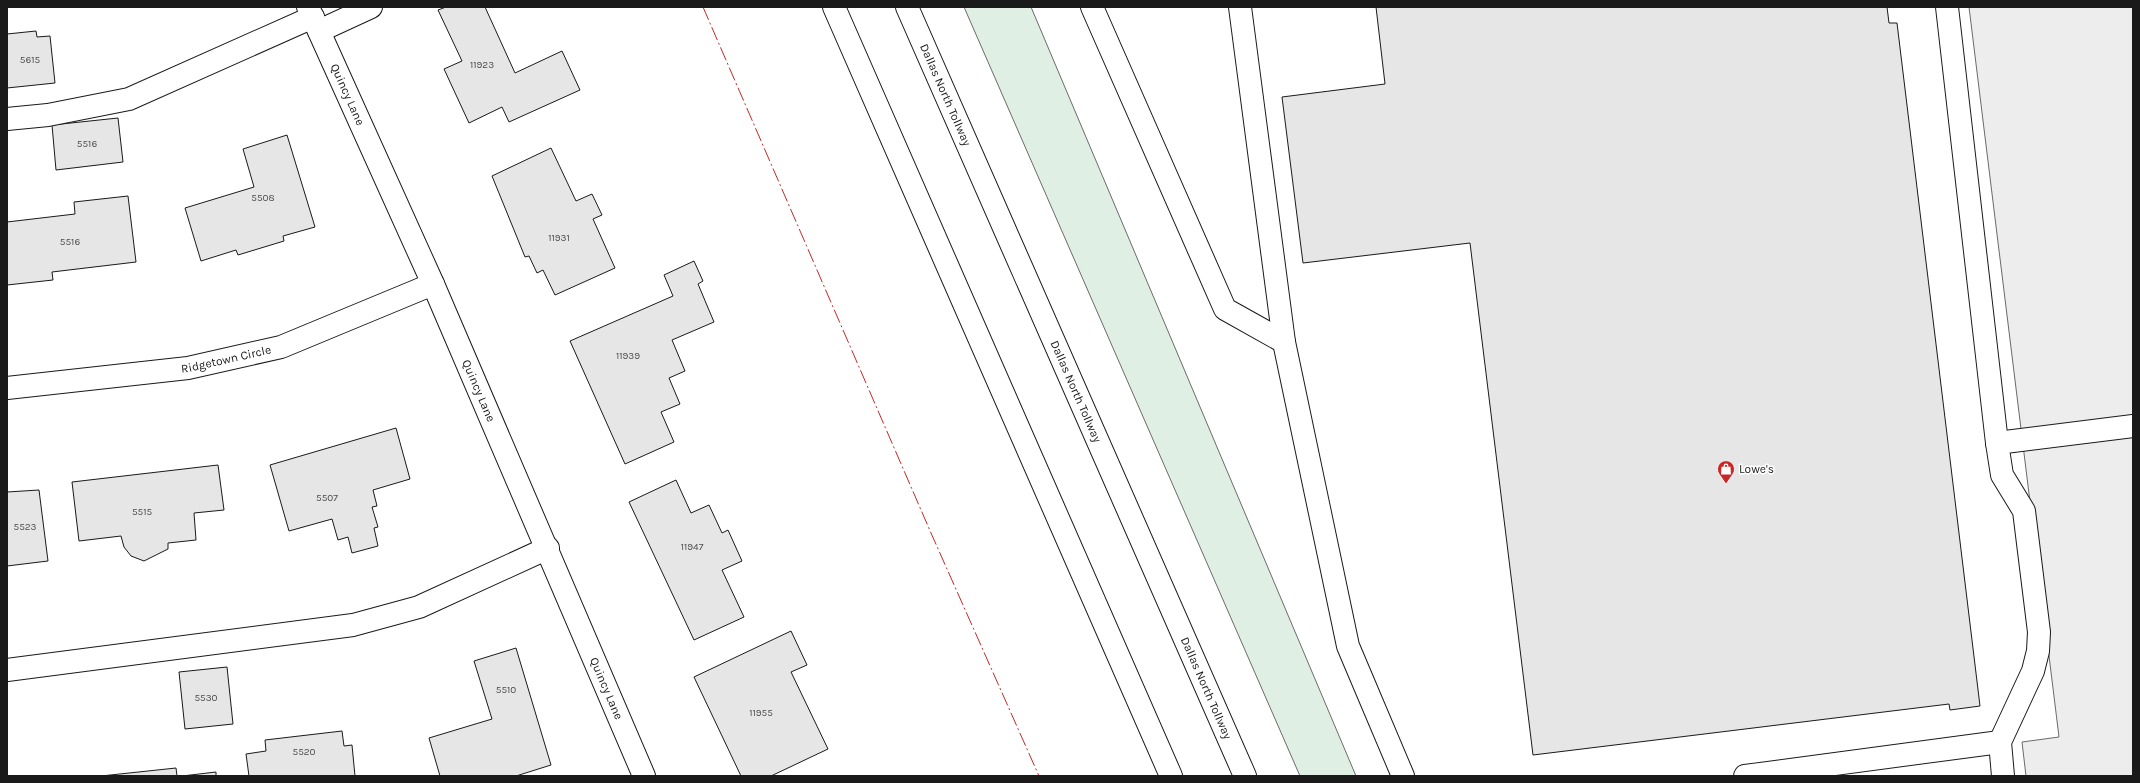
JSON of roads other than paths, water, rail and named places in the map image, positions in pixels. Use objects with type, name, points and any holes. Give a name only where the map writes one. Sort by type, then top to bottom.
[{"type":"main road","points":[[7,119],[48,115],[129,99],[313,18],[371,7]]},
{"type":"main road","points":[[834,7],[1171,776]]},
{"type":"main road","name":"Dallas North Tollway","points":[[907,7],[1245,776]]},
{"type":"main road","points":[[1092,7],[1225,309],[1284,342]]},
{"type":"main road","points":[[1240,7],[1284,342],[1348,646],[1403,776]]},
{"type":"main road","points":[[1947,7],[1997,443],[2002,475],[2024,511],[2039,632],[2038,651],[2033,671],[2012,713],[2000,742],[2003,776]]},
{"type":"main road","name":"Quincy Lane","points":[[313,18],[433,284],[548,548],[644,776]]},
{"type":"main road","name":"Ridgetown Circle","points":[[7,388],[188,368],[281,347],[433,284]]},
{"type":"main road","points":[[1997,443],[2133,426]]},
{"type":"main road","points":[[7,670],[353,626],[419,606],[548,548]]},
{"type":"main road","points":[[1745,776],[2000,742]]},
{"type":"place","name":"Lowe's","points":[[1726,484]]}]
